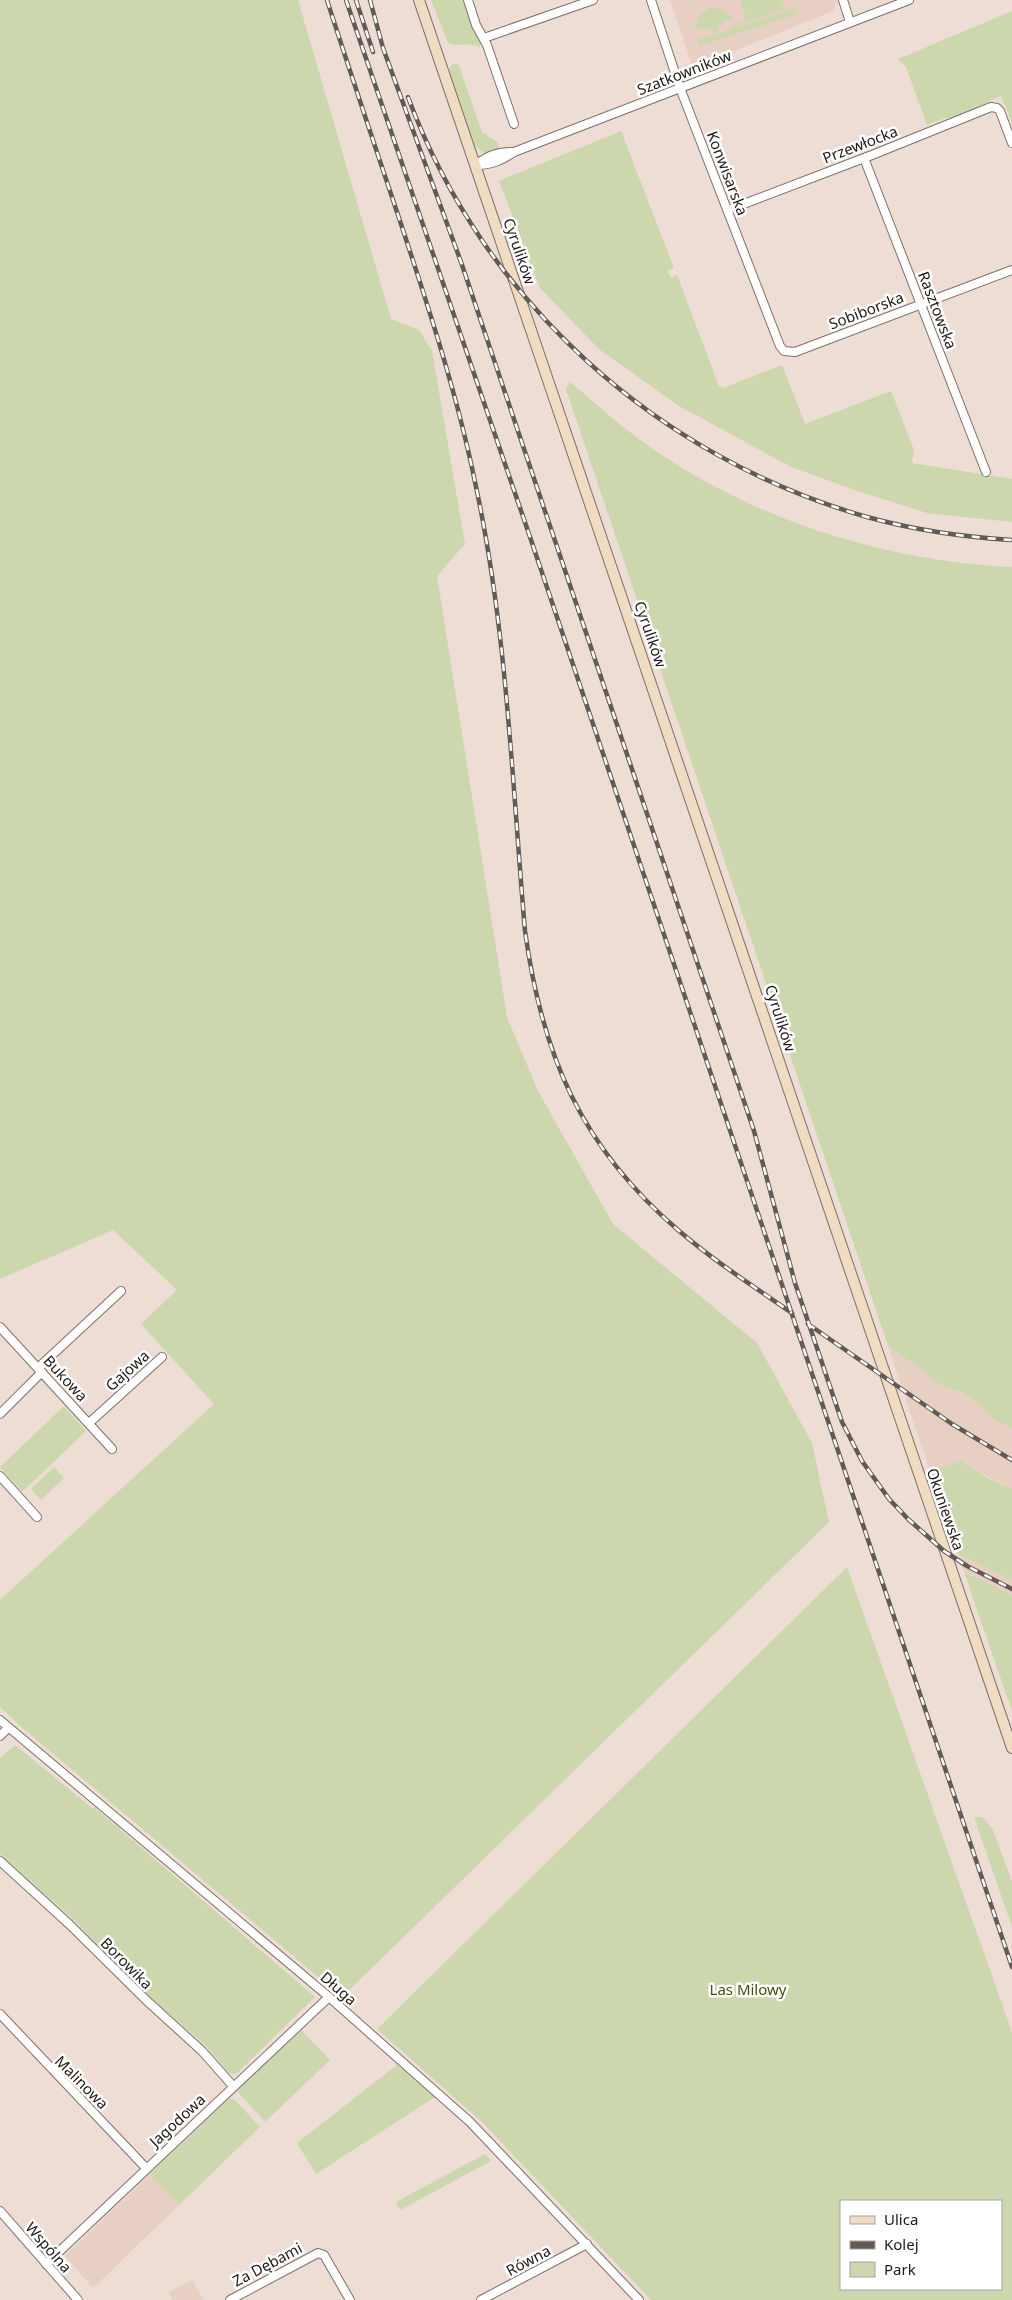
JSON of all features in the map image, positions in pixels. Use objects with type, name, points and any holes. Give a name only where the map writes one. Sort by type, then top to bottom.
[{"type":"main road","name":"Cyrulików","points":[[419,0],[680,764],[852,1280]]},
{"type":"main road","name":"Okuniewska","points":[[852,1280],[1012,1748]]},
{"type":"street","points":[[468,0],[476,24],[484,38],[514,124]]},
{"type":"street","points":[[484,38],[593,0]]},
{"type":"street","name":"Konwisarska","points":[[651,0],[680,88],[780,346],[786,352]]},
{"type":"street","points":[[843,0],[850,22]]},
{"type":"street","name":"Szatkowników","points":[[475,165],[490,165],[514,152],[908,0]]},
{"type":"street","name":"Przewłocka","points":[[728,210],[991,107],[997,108],[1000,111],[1012,143]]},
{"type":"street","name":"Rasztowska","points":[[864,158],[986,472]]},
{"type":"street","name":"Sobiborska","points":[[786,352],[795,352],[1012,270]]},
{"type":"street","points":[[0,1414],[40,1370],[121,1291]]},
{"type":"street","name":"Bukowa","points":[[0,1327],[112,1449]]},
{"type":"street","name":"Gajowa","points":[[89,1423],[162,1357]]},
{"type":"street","points":[[0,1476],[37,1517]]},
{"type":"street","name":"Długa","points":[[0,1720],[329,1997],[470,2122],[639,2300]]},
{"type":"street","points":[[0,1736],[8,1728]]},
{"type":"street","name":"Borowika","points":[[0,1861],[195,2044],[233,2086]]},
{"type":"street","name":"Jagodowa","points":[[46,2264],[329,1997]]},
{"type":"street","name":"Malinowa","points":[[0,2014],[146,2168]]},
{"type":"street","name":"Wspólna","points":[[0,2211],[78,2300]]},
{"type":"street","name":"Równa","points":[[481,2300],[587,2244]]},
{"type":"street","name":"Za Dębami","points":[[230,2300],[318,2253],[324,2255],[350,2300]]},
{"type":"shaded area","points":[[670,0],[837,1],[833,11],[693,68]]},
{"type":"shaded area","points":[[888,1346],[931,1376],[935,1383],[961,1392],[980,1405],[993,1419],[1012,1428],[1012,1489],[961,1462],[930,1471]]},
{"type":"shaded area","points":[[958,1554],[1012,1581],[1012,1595],[964,1572]]},
{"type":"shaded area","points":[[150,2174],[179,2205],[93,2288],[65,2256]]},
{"type":"shaded area","points":[[192,2280],[204,2300],[173,2300],[169,2292]]},
{"type":"green space","points":[[0,0],[298,0],[391,319],[419,330],[432,351],[465,544],[437,576],[507,1017],[538,1091],[613,1224],[757,1343],[812,1443],[829,1522],[342,1997],[0,1707],[0,1600],[214,1404],[141,1324],[177,1290],[113,1230],[0,1279]]},
{"type":"green space","points":[[431,0],[463,0],[473,27],[482,44],[479,47],[448,43]]},
{"type":"green space","points":[[740,0],[782,0],[784,6],[758,16],[785,7],[786,9],[733,26],[732,24],[746,20]]},
{"type":"green space","points":[[709,8],[720,8],[733,17],[718,27],[719,31],[713,33],[711,29],[694,29],[700,14]]},
{"type":"green space","points":[[796,8],[798,14],[699,46],[697,40]]},
{"type":"green space","points":[[1012,11],[1012,123],[1001,96],[953,118],[945,118],[927,125],[906,67],[898,59]]},
{"type":"green space","points":[[456,63],[459,66],[482,132],[498,143],[499,147],[494,151],[484,153],[473,144],[449,72],[451,65]]},
{"type":"green space","points":[[621,131],[674,268],[668,271],[671,278],[677,275],[719,386],[723,388],[782,365],[805,424],[891,391],[914,450],[912,463],[1012,479],[1012,522],[927,513],[791,467],[679,406],[600,350],[540,288],[499,181]]},
{"type":"green space","points":[[570,382],[643,442],[684,469],[727,493],[772,513],[818,531],[866,545],[915,556],[963,563],[1012,567],[1012,1428],[993,1419],[980,1405],[961,1392],[935,1383],[931,1376],[888,1346],[566,389]]},
{"type":"green space","points":[[64,1406],[86,1431],[22,1492],[0,1467]]},
{"type":"green space","points":[[961,1461],[988,1478],[1012,1489],[1012,1581],[958,1554],[930,1471]]},
{"type":"green space","points":[[54,1467],[64,1478],[41,1500],[31,1489]]},
{"type":"green space","name":"Las Milowy","points":[[847,1567],[1012,2032],[1012,2300],[651,2300],[482,2122],[377,2029]]},
{"type":"green space","points":[[964,1572],[1012,1595],[1012,1711]]},
{"type":"green space","points":[[15,1745],[92,1808],[94,1807],[315,1997],[236,2074],[229,2073],[206,2046],[139,1987],[74,1920],[0,1854],[0,1758]]},
{"type":"green space","points":[[974,1817],[982,1817],[992,1828],[1012,1881],[1012,1927]]},
{"type":"green space","points":[[301,2030],[330,2060],[265,2122],[237,2091]]},
{"type":"green space","points":[[397,2065],[435,2097],[316,2174],[297,2143]]},
{"type":"green space","points":[[229,2099],[235,2100],[260,2127],[179,2205],[150,2174]]},
{"type":"green space","points":[[485,2154],[491,2161],[400,2210],[396,2202]]},
{"type":"railway","points":[[327,0],[432,320],[468,449],[486,537],[501,649],[525,931],[532,976],[542,1018],[555,1058],[591,1132],[616,1166],[644,1198],[678,1230],[706,1252],[792,1313]]},
{"type":"railway","points":[[346,0],[529,534],[1012,1967]]},
{"type":"railway","points":[[356,0],[373,52]]},
{"type":"railway","points":[[370,0],[383,48],[461,262],[754,1131],[795,1283],[842,1422],[862,1461],[889,1499],[908,1519],[944,1551],[967,1566],[1012,1589]]},
{"type":"railway","points":[[408,97],[441,171],[482,241],[531,304],[587,361],[650,412],[717,455],[790,490],[867,517],[903,526],[957,535],[1012,540]]},
{"type":"railway","points":[[808,1324],[952,1424],[1012,1460]]}]
